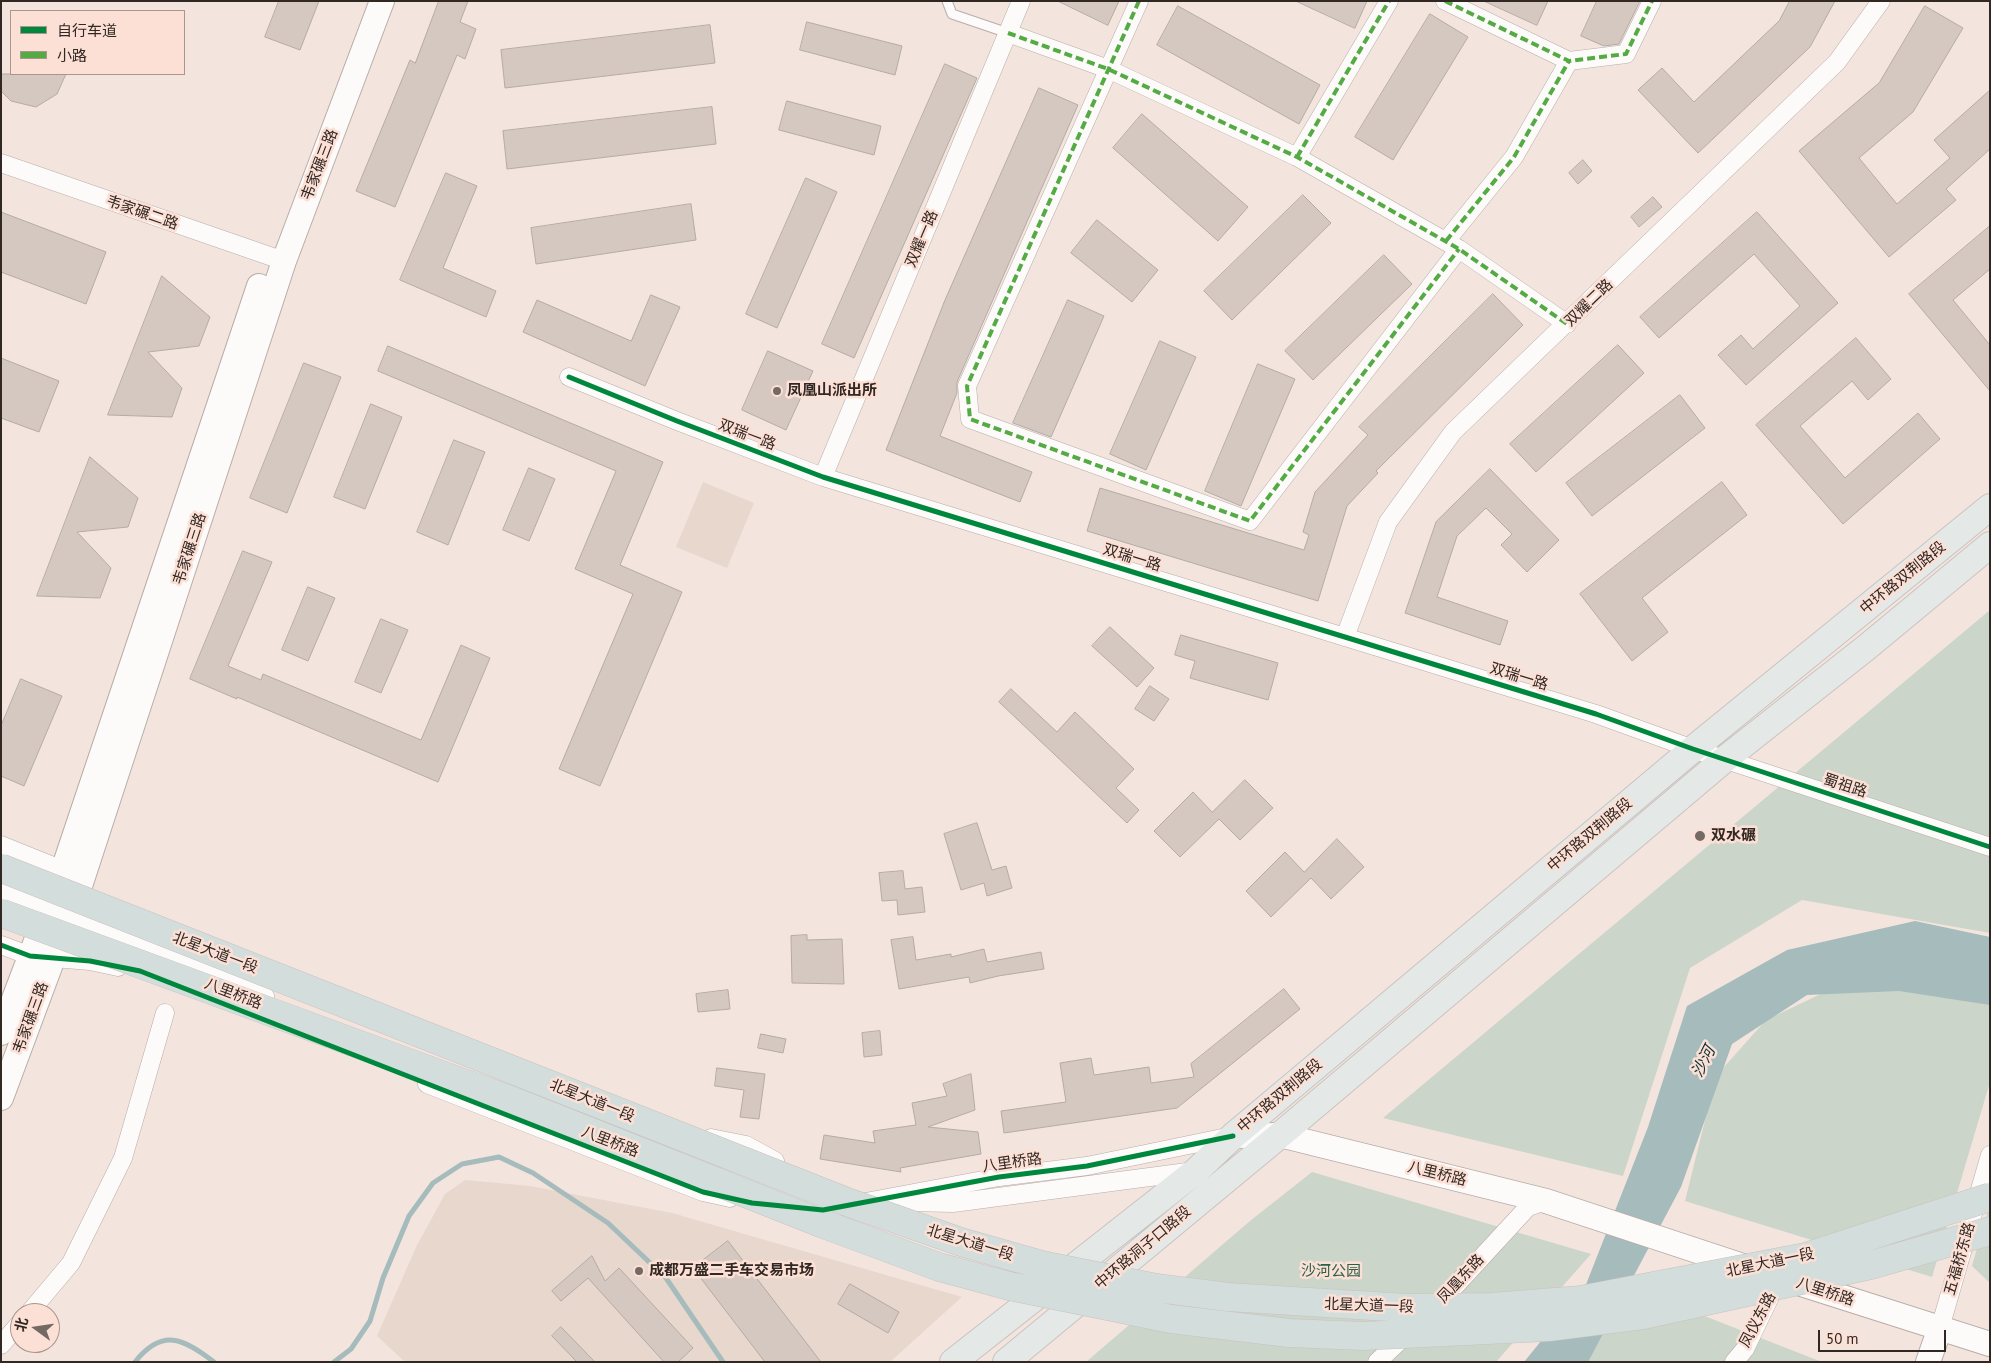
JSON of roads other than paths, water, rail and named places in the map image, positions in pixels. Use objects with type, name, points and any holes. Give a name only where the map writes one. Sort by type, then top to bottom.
[{"type":"highway","name":"北星大道一段","points":[[1,868],[850,1203],[961,1242],[1042,1265],[1157,1288],[1268,1300],[1406,1308],[1492,1307],[1580,1300],[1804,1257],[1990,1197]]},
{"type":"highway","name":"北星大道一段","points":[[1,913],[514,1101],[823,1224],[939,1267],[1009,1286],[1171,1319],[1289,1333],[1363,1336],[1548,1327],[1653,1313],[1870,1265],[1990,1231]]},
{"type":"main road","name":"韦家碾三路","points":[[1,1098],[42,957],[58,913],[63,870],[366,1]]},
{"type":"main road","name":"韦家碾三路","points":[[58,913],[80,886],[276,259],[382,1]]},
{"type":"main road","name":"中环路双荆路段","points":[[1196,1171],[1233,1136],[1693,749],[1990,507]]},
{"type":"main road","name":"中环路双荆路段","points":[[1280,1135],[1725,760],[1867,647],[1990,545]]},
{"type":"main road","name":"韦家碾三路","points":[[1,1033],[42,957]]},
{"type":"main road","name":"八里桥路","points":[[1233,1136],[1280,1135],[1546,1201],[1680,1246],[1990,1344]]},
{"type":"main road","name":"中环路洞子口路段","points":[[1006,1362],[1280,1135]]},
{"type":"main road","name":"中环路洞子口路段","points":[[953,1362],[1196,1171]]},
{"type":"main road","name":"五福桥东路","points":[[1928,1362],[1940,1328]]},
{"type":"street","name":"双耀一路","points":[[823,477],[1021,1]]},
{"type":"street","points":[[1138,1],[967,386],[970,420],[1250,521],[1514,157],[1569,61]]},
{"type":"street","points":[[1297,157],[1389,1]]},
{"type":"street","points":[[1445,1],[1569,61],[1626,54],[1652,1]]},
{"type":"street","name":"双耀二路","points":[[1346,637],[1388,522],[1453,432],[1837,62],[1881,1]]},
{"type":"street","points":[[1008,33],[1108,69],[1297,157],[1452,245],[1567,324]]},
{"type":"street","name":"韦家碾二路","points":[[1,163],[276,259]]},
{"type":"street","name":"双瑞一路","points":[[569,377],[676,421],[823,477],[1596,714],[1693,749]]},
{"type":"street","name":"蜀祖路","points":[[1693,749],[1990,847]]},
{"type":"street","name":"八里桥路","points":[[1,845],[63,870],[80,886],[111,905],[608,1113],[746,1145],[763,1156],[870,1201]]},
{"type":"street","name":"八里桥路","points":[[1,890],[436,1064],[787,1194],[821,1202],[953,1203],[1196,1171]]},
{"type":"street","name":"八里桥路","points":[[1,945],[42,957],[90,961],[140,971],[703,1192],[752,1203],[823,1210],[999,1177],[1087,1166],[1233,1136]]},
{"type":"street","points":[[37,1303],[71,1263],[123,1158],[165,1013]]},
{"type":"street","name":"五福桥东路","points":[[1940,1328],[1990,1156]]},
{"type":"street","name":"凤凰东路","points":[[1377,1362],[1440,1303],[1528,1207],[1546,1201]]},
{"type":"street","name":"凤仪东路","points":[[1734,1362],[1745,1348],[1779,1277]]},
{"type":"street","points":[[1,1345],[10,1335]]},
{"type":"lane","points":[[947,1],[952,14],[1008,33]]},
{"type":"water","name":"沙河","points":[[1915,921],[1990,937],[1990,1005],[1899,991],[1807,995],[1732,1044],[1681,1187],[1588,1362],[1524,1362],[1585,1287],[1648,1127],[1687,1006],[1787,950]]},
{"type":"waterway","points":[[334,1362],[351,1349],[370,1321],[383,1278],[409,1216],[433,1183],[462,1164],[499,1157],[533,1173],[608,1223],[666,1278],[723,1362]]},
{"type":"waterway","points":[[135,1362],[154,1344],[173,1340],[192,1347],[214,1362]]},
{"type":"place","name":"凤凰山派出所","points":[[777,391]]},
{"type":"place","name":"双水碾","points":[[1700,836]]},
{"type":"place","name":"成都万盛二手车交易市场","points":[[639,1271]]},
{"type":"park label","name":"沙河公园","points":[[1331,1272]]}]
